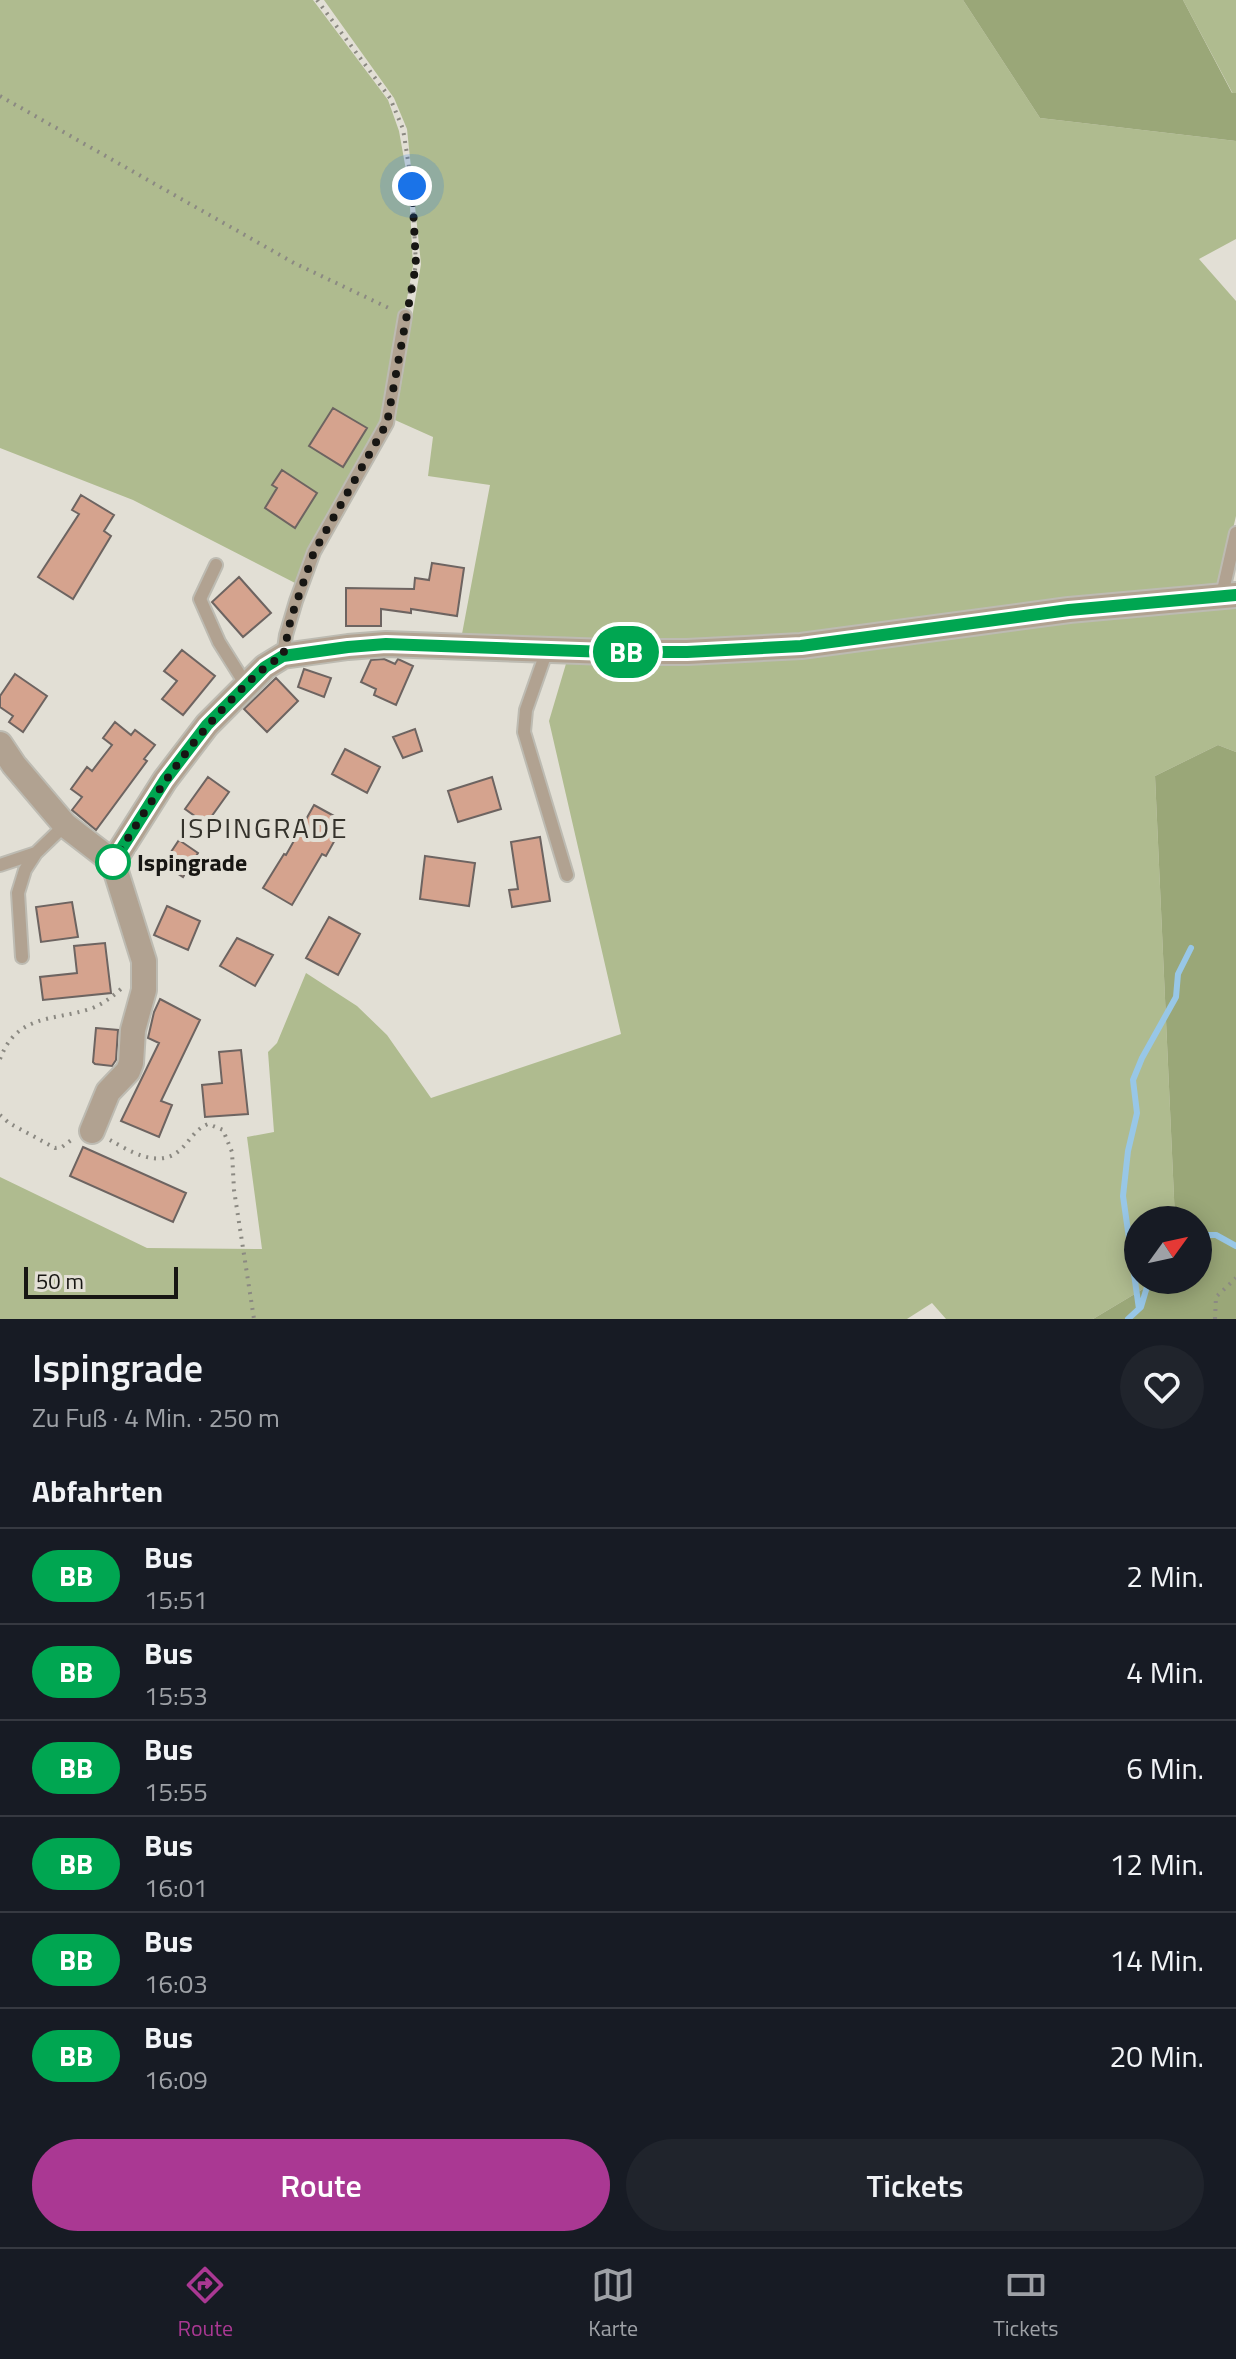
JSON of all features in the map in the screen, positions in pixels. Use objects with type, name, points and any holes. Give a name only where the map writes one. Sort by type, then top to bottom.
[{"type":"street","points":[[113,862],[165,780],[207,725],[265,667],[283,656],[386,644],[608,652],[687,652],[801,646],[1069,610],[1229,595]]},
{"type":"street","points":[[0,744],[65,825],[113,862],[134,921],[144,961],[144,990],[133,1030],[131,1063],[128,1071],[108,1092],[92,1131]]},
{"type":"lane","points":[[283,656],[292,612],[314,552],[387,423],[405,316]]},
{"type":"lane","points":[[1229,595],[1236,533]]},
{"type":"lane","points":[[216,565],[200,599],[219,642],[246,685]]},
{"type":"lane","points":[[547,650],[526,710],[524,732],[567,875]]},
{"type":"lane","points":[[22,957],[18,924],[19,882],[36,853],[65,825]]},
{"type":"lane","points":[[0,865],[36,853]]},
{"type":"path","points":[[0,96],[294,263],[405,316],[416,265],[412,186],[403,129],[390,98],[317,0]]},
{"type":"path","points":[[0,1059],[14,1035],[26,1026],[90,1009],[107,1001],[124,987],[144,961]]},
{"type":"path","points":[[0,1115],[55,1148],[62,1147],[77,1135],[92,1131],[156,1160],[168,1158],[180,1150],[200,1127],[208,1124],[223,1130],[232,1152],[234,1190],[254,1319]]},
{"type":"path","points":[[1215,1319],[1216,1297],[1236,1278]]},
{"type":"green space","points":[[0,0],[313,0],[388,100],[399,131],[409,187],[413,266],[384,422],[299,585],[133,500],[0,448]]},
{"type":"green space","points":[[324,0],[963,0],[1040,118],[1236,141],[1236,239],[1199,259],[1236,301],[1236,516],[1218,592],[801,643],[488,644],[462,634],[490,485],[428,476],[433,437],[395,420],[421,264],[407,129],[394,98]]},
{"type":"green space","points":[[963,0],[1183,0],[1232,93],[1236,93],[1236,141],[1040,118]]},
{"type":"green space","points":[[1183,0],[1236,0],[1236,93],[1233,94]]},
{"type":"green space","points":[[1236,600],[1236,752],[1218,745],[1155,776],[1174,1206],[1124,1206],[1124,1294],[1135,1294],[1093,1319],[946,1319],[932,1303],[907,1319],[0,1319],[0,1177],[147,1248],[262,1249],[247,1137],[274,1132],[268,1052],[277,1043],[306,973],[357,1006],[387,1035],[431,1098],[621,1034],[549,721],[568,657]]},
{"type":"green space","points":[[1218,745],[1236,752],[1236,1319],[1093,1319],[1135,1294],[1212,1294],[1212,1206],[1174,1206],[1155,776]]},
{"type":"building","points":[[333,408],[367,428],[343,467],[309,446]]},
{"type":"building","points":[[282,470],[317,493],[295,528],[265,508],[277,488],[272,485]]},
{"type":"building","points":[[81,495],[114,515],[104,531],[111,536],[73,599],[38,577],[79,514],[72,510]]},
{"type":"building","points":[[432,563],[464,568],[457,616],[411,609],[411,613],[381,609],[381,626],[346,626],[346,588],[414,589],[415,578],[429,580]]},
{"type":"building","points":[[239,577],[271,613],[243,637],[212,602]]},
{"type":"building","points":[[182,650],[215,676],[183,715],[162,699],[177,681],[164,671]]},
{"type":"building","points":[[384,659],[395,664],[398,659],[413,666],[396,705],[374,695],[376,689],[361,682],[371,660]]},
{"type":"building","points":[[304,669],[331,678],[324,697],[298,687]]},
{"type":"building","points":[[15,674],[47,696],[23,732],[9,722],[13,716],[0,707],[0,696]]},
{"type":"building","points":[[276,678],[298,701],[267,732],[244,709]]},
{"type":"building","points":[[115,722],[131,735],[135,730],[155,745],[144,759],[147,761],[96,830],[72,810],[82,797],[71,789],[87,767],[92,771],[112,745],[103,738]]},
{"type":"building","points":[[415,729],[422,751],[403,758],[393,737]]},
{"type":"building","points":[[345,749],[380,767],[367,793],[332,774]]},
{"type":"building","points":[[208,777],[229,792],[206,824],[185,809]]},
{"type":"building","points":[[492,777],[501,809],[458,822],[448,791]]},
{"type":"building","points":[[314,805],[345,822],[292,905],[263,888]]},
{"type":"building","points":[[540,837],[550,901],[512,907],[509,890],[518,889],[511,842]]},
{"type":"building","points":[[179,840],[198,853],[183,877],[163,864]]},
{"type":"building","points":[[425,856],[475,863],[469,906],[420,899]]},
{"type":"building","points":[[72,902],[78,937],[41,942],[36,907]]},
{"type":"building","points":[[167,906],[200,921],[188,950],[154,935]]},
{"type":"building","points":[[329,917],[360,934],[338,975],[306,958]]},
{"type":"building","points":[[237,938],[273,955],[255,986],[220,966]]},
{"type":"building","points":[[105,943],[111,993],[43,1000],[40,977],[77,973],[74,946]]},
{"type":"building","points":[[160,999],[200,1020],[161,1101],[172,1105],[159,1137],[121,1121],[159,1043],[148,1038]]},
{"type":"building","points":[[96,1028],[118,1030],[116,1060],[112,1066],[93,1062]]},
{"type":"building","points":[[241,1050],[248,1114],[205,1117],[202,1085],[222,1083],[219,1052]]},
{"type":"building","points":[[83,1147],[186,1193],[173,1222],[70,1176]]},
{"type":"waterway","points":[[1139,1309],[1123,1196],[1128,1151],[1137,1113],[1133,1080],[1176,997],[1178,974],[1191,948]]},
{"type":"waterway","points":[[1212,1235],[1236,1246]]},
{"type":"waterway","points":[[1128,1319],[1141,1307],[1145,1294]]},
{"type":"bus line","name":"BB","points":[[113,862],[165,780],[207,725],[265,667],[283,656],[386,644],[608,652],[687,652],[801,646],[1069,610],[1236,595]]},
{"type":"place","name":"Ispingrade","points":[[113,862]]},
{"type":"district","name":"ISPINGRADE","points":[[264,827]]},
{"type":"route","points":[[113,862],[165,780],[207,725],[265,667],[283,656],[291,618],[314,552],[387,423],[416,265],[412,186]]}]
